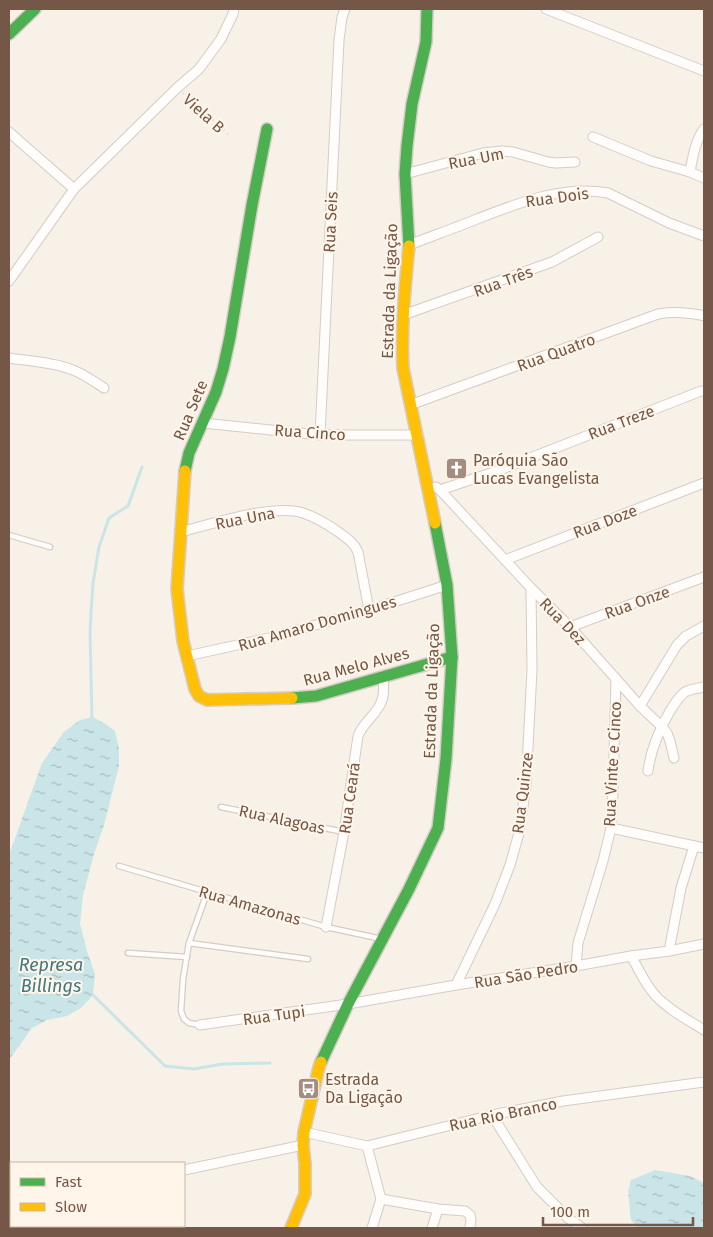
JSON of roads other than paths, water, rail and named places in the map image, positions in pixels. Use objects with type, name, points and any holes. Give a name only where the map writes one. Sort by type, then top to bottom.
[{"type":"street","points":[[9,34],[35,9]]},
{"type":"street","points":[[9,281],[74,189],[177,88],[199,69],[210,56],[221,39],[234,9]]},
{"type":"street","name":"Rua Seis","points":[[320,435],[339,40],[345,9]]},
{"type":"street","name":"Estrada da Ligação","points":[[291,1228],[305,1194],[305,1164],[302,1145],[320,1067],[348,1004],[417,874],[438,828],[446,760],[452,657],[450,617],[446,584],[427,481],[403,368],[402,350],[409,245],[405,174],[411,112],[426,42],[427,9]]},
{"type":"street","points":[[546,9],[704,71]]},
{"type":"street","points":[[690,172],[695,146],[704,128]]},
{"type":"street","name":"Rua Sete","points":[[207,700],[199,696],[195,689],[183,641],[177,589],[185,471],[189,453],[216,392],[223,369],[267,130]]},
{"type":"street","points":[[9,132],[74,189]]},
{"type":"street","points":[[593,137],[651,161],[704,178]]},
{"type":"street","name":"Rua Um","points":[[405,174],[483,153],[502,151],[513,152],[548,162],[575,162]]},
{"type":"street","name":"Rua Dois","points":[[409,245],[516,204],[538,198],[578,192],[608,193],[669,222],[704,236]]},
{"type":"street","name":"Rua Três","points":[[403,315],[552,262],[598,237]]},
{"type":"street","name":"Rua Quatro","points":[[410,405],[658,314],[669,312],[703,314]]},
{"type":"street","points":[[9,358],[55,364],[87,377],[104,388]]},
{"type":"street","name":"Rua Treze","points":[[440,490],[497,471],[704,391]]},
{"type":"street","name":"Rua Cinco","points":[[203,423],[320,435],[418,435]]},
{"type":"street","points":[[427,481],[440,490]]},
{"type":"street","name":"Rua Doze","points":[[505,560],[704,484]]},
{"type":"street","name":"Rua Dez","points":[[440,490],[570,627],[640,706],[661,726],[670,740],[674,758]]},
{"type":"street","name":"Rua Una","points":[[180,532],[260,513],[289,510],[303,513],[330,526],[356,547],[369,610]]},
{"type":"street","name":"Rua Onze","points":[[570,627],[704,577]]},
{"type":"street","name":"Rua Amaro Domingues","points":[[187,656],[269,638],[369,610],[446,584]]},
{"type":"street","name":"Rua Quinze","points":[[456,985],[495,904],[510,865],[519,833],[526,786],[532,670],[531,588]]},
{"type":"street","points":[[640,706],[677,645],[686,636],[704,626]]},
{"type":"street","name":"Rua Melo Alves","points":[[207,700],[316,696],[452,657]]},
{"type":"street","name":"Rua Ceará","points":[[326,927],[344,832],[358,736],[360,729],[377,710],[382,701],[384,691],[383,676]]},
{"type":"street","name":"Rua Vinte e Cinco","points":[[576,966],[578,943],[611,828],[616,678]]},
{"type":"street","points":[[648,771],[651,751],[661,726],[678,698],[692,689],[704,687]]},
{"type":"street","points":[[611,828],[704,848]]},
{"type":"street","points":[[669,951],[681,888],[694,846]]},
{"type":"street","name":"Rua São Pedro","points":[[348,1004],[704,944]]},
{"type":"street","points":[[631,956],[656,996],[704,1030]]},
{"type":"street","name":"Rua Tupi","points":[[200,1025],[348,1004]]},
{"type":"street","name":"Rua Rio Branco","points":[[304,1132],[366,1146],[492,1115],[563,1102],[704,1082]]},
{"type":"street","points":[[492,1115],[537,1187],[568,1218],[582,1228]]},
{"type":"street","points":[[185,1170],[302,1145]]},
{"type":"street","points":[[366,1146],[381,1199],[372,1228]]},
{"type":"street","points":[[381,1199],[465,1212],[471,1219],[470,1228]]},
{"type":"street","points":[[432,1228],[438,1209]]},
{"type":"lane","points":[[9,535],[50,547]]},
{"type":"lane","name":"Rua Alagoas","points":[[221,806],[344,832]]},
{"type":"lane","name":"Rua Amazonas","points":[[118,866],[326,927],[383,939]]},
{"type":"lane","points":[[200,1025],[189,1023],[182,1017],[181,1011],[186,957],[206,892]]},
{"type":"lane","points":[[189,944],[308,959]]},
{"type":"lane","points":[[128,952],[186,957]]},
{"type":"water","name":"Represa Billings","points":[[93,717],[115,731],[119,749],[119,766],[83,895],[80,924],[95,974],[93,995],[81,1008],[67,1016],[47,1020],[32,1028],[9,1060],[9,855],[42,763],[64,732],[80,720]]},
{"type":"water","points":[[655,1170],[690,1176],[704,1183],[704,1228],[638,1228],[631,1220],[628,1191],[631,1180]]},
{"type":"waterway","points":[[92,721],[90,630],[93,583],[99,547],[109,518],[128,506],[142,467]]},
{"type":"waterway","points":[[93,995],[165,1066],[194,1069],[223,1064],[270,1063]]},
{"type":"place","name":"Paróquia São Lucas Evangelista","points":[[457,469]]},
{"type":"place","name":"Estrada Da Ligação","points":[[309,1088]]}]
